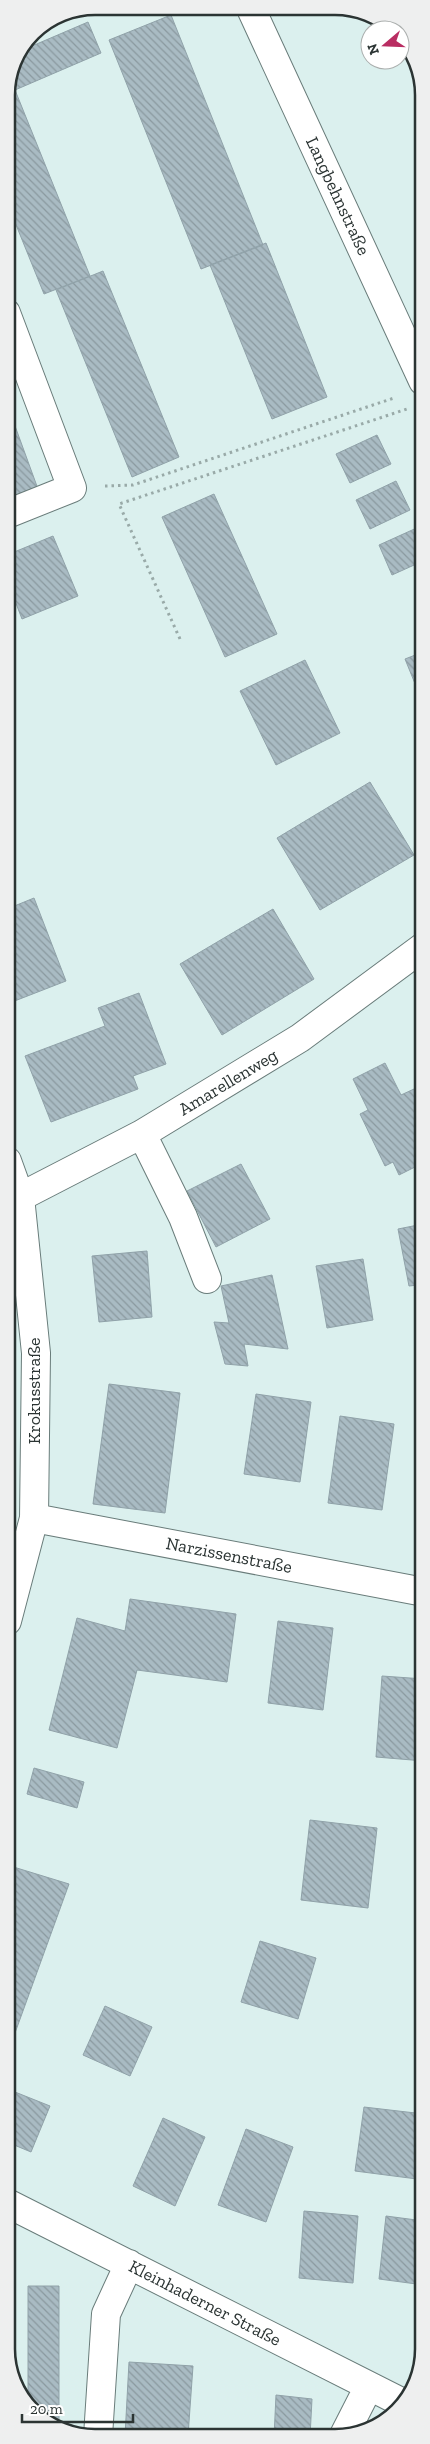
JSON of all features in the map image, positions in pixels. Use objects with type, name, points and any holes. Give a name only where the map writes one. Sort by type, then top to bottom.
[{"type":"street","name":"Langbehnstraße","points":[[254,15],[415,364]]},
{"type":"street","points":[[15,337],[72,488],[15,510]]},
{"type":"street","name":"Amarellenweg","points":[[20,1197],[142,1134],[300,1038],[415,952]]},
{"type":"street","points":[[142,1134],[183,1217],[207,1279]]},
{"type":"street","name":"Krokusstraße","points":[[15,1183],[20,1197],[36,1353],[34,1518],[15,1590]]},
{"type":"street","name":"Narzissenstraße","points":[[34,1518],[415,1590]]},
{"type":"street","name":"Kleinhaderner Straße","points":[[15,2207],[397,2400]]},
{"type":"street","points":[[98,2429],[106,2314],[129,2264]]},
{"type":"street","points":[[348,2427],[369,2386]]},
{"type":"path","points":[[72,488],[133,485],[399,396]]},
{"type":"path","points":[[180,639],[119,504],[414,407]]},
{"type":"building","points":[[171,15],[263,245],[201,269],[109,40]]},
{"type":"building","points":[[88,22],[101,53],[15,90],[21,64],[32,46]]},
{"type":"building","points":[[15,90],[90,276],[44,294],[15,222]]},
{"type":"building","points":[[266,243],[327,397],[272,419],[210,265]]},
{"type":"building","points":[[103,271],[179,457],[132,477],[56,290]]},
{"type":"building","points":[[15,426],[38,489],[15,497]]},
{"type":"building","points":[[377,435],[391,464],[350,483],[336,454]]},
{"type":"building","points":[[396,481],[410,510],[370,529],[356,500]]},
{"type":"building","points":[[214,494],[277,634],[225,657],[162,517]]},
{"type":"building","points":[[415,529],[415,565],[392,575],[379,545]]},
{"type":"building","points":[[53,536],[78,596],[22,619],[15,601],[15,552]]},
{"type":"building","points":[[415,655],[415,684],[405,659]]},
{"type":"building","points":[[305,660],[340,733],[276,765],[240,691]]},
{"type":"building","points":[[370,782],[414,855],[320,910],[277,838]]},
{"type":"building","points":[[34,898],[66,981],[15,1001],[15,906]]},
{"type":"building","points":[[273,909],[314,979],[222,1035],[180,964]]},
{"type":"building","points":[[139,993],[166,1064],[133,1076],[138,1089],[51,1122],[25,1056],[105,1026],[98,1008]]},
{"type":"building","points":[[385,1063],[401,1095],[414,1089],[415,1167],[399,1175],[393,1162],[385,1166],[360,1114],[368,1110],[353,1079]]},
{"type":"building","points":[[241,1164],[270,1219],[216,1247],[187,1191]]},
{"type":"building","points":[[415,1226],[415,1285],[409,1286],[398,1229]]},
{"type":"building","points":[[147,1251],[152,1317],[99,1322],[92,1256]]},
{"type":"building","points":[[363,1259],[373,1320],[327,1328],[316,1266]]},
{"type":"building","points":[[272,1275],[288,1349],[244,1344],[248,1366],[225,1364],[214,1322],[229,1323],[221,1286]]},
{"type":"building","points":[[109,1384],[180,1393],[165,1513],[93,1504]]},
{"type":"building","points":[[256,1394],[311,1402],[300,1482],[244,1474]]},
{"type":"building","points":[[340,1416],[394,1424],[382,1510],[328,1503]]},
{"type":"building","points":[[130,1599],[236,1614],[227,1682],[137,1670],[117,1748],[49,1730],[77,1618],[125,1631]]},
{"type":"building","points":[[278,1621],[333,1628],[323,1710],[268,1703]]},
{"type":"building","points":[[382,1676],[415,1678],[415,1760],[376,1757]]},
{"type":"building","points":[[34,1768],[84,1782],[77,1808],[27,1794]]},
{"type":"building","points":[[310,1820],[377,1828],[368,1908],[301,1900]]},
{"type":"building","points":[[15,1867],[69,1884],[15,2033]]},
{"type":"building","points":[[260,1941],[316,1958],[298,2019],[241,2002]]},
{"type":"building","points":[[105,2006],[152,2027],[130,2076],[83,2055]]},
{"type":"building","points":[[15,2092],[50,2106],[31,2152],[15,2145]]},
{"type":"building","points":[[364,2107],[415,2113],[415,2179],[355,2171]]},
{"type":"building","points":[[163,2118],[205,2137],[175,2206],[133,2186]]},
{"type":"building","points":[[246,2129],[293,2147],[266,2222],[218,2205]]},
{"type":"building","points":[[304,2211],[358,2216],[353,2283],[299,2278]]},
{"type":"building","points":[[386,2216],[415,2220],[415,2284],[379,2279]]},
{"type":"building","points":[[28,2286],[59,2286],[59,2420],[38,2406],[28,2393]]},
{"type":"building","points":[[129,2362],[193,2366],[188,2429],[125,2429]]},
{"type":"building","points":[[276,2395],[312,2399],[310,2429],[274,2429]]}]
